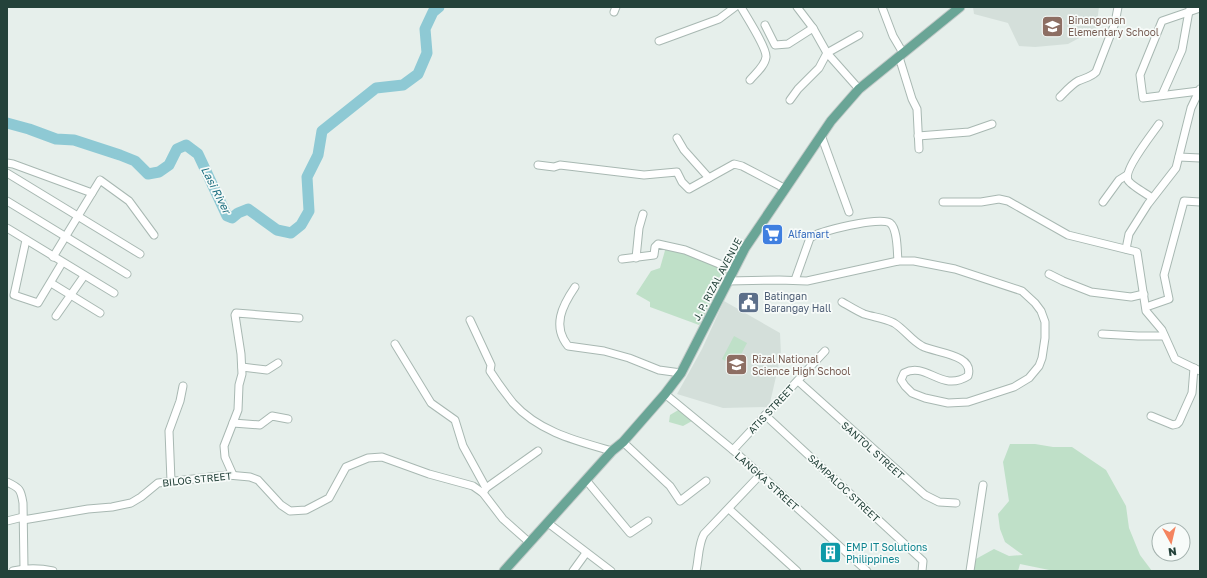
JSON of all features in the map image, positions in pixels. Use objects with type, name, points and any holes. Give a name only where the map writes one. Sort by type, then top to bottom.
[{"type":"main road","name":"J. P. RIZAL AVENUE","points":[[504,571],[612,451],[623,442],[665,394],[681,373],[745,248],[784,188],[839,111],[859,88],[960,7]]},
{"type":"street","points":[[659,41],[719,19],[734,7]]},
{"type":"street","points":[[741,7],[766,54],[764,63],[750,80]]},
{"type":"street","points":[[797,7],[813,28],[827,53],[859,88]]},
{"type":"street","points":[[882,7],[901,55],[912,99],[917,109],[919,149]]},
{"type":"street","points":[[1060,97],[1078,81],[1092,76],[1096,72],[1116,23],[1118,7]]},
{"type":"street","points":[[1200,8],[1162,21],[1140,74],[1143,98],[1200,91]]},
{"type":"street","points":[[1162,96],[1182,50],[1189,11]]},
{"type":"street","points":[[765,25],[775,45],[788,44],[813,28]]},
{"type":"street","points":[[790,100],[819,68],[827,53],[859,35]]},
{"type":"street","points":[[1126,249],[1129,234],[1152,198],[1176,168],[1191,108],[1200,91]]},
{"type":"street","points":[[918,136],[969,132],[992,124]]},
{"type":"street","points":[[1152,198],[1131,183],[1128,180],[1127,175],[1130,166],[1159,124]]},
{"type":"street","points":[[821,135],[849,212]]},
{"type":"street","points":[[677,138],[684,150],[709,178]]},
{"type":"street","points":[[1179,157],[1200,158]]},
{"type":"street","points":[[7,163],[92,193]]},
{"type":"street","points":[[538,165],[554,167],[560,165],[644,175],[677,172],[682,182],[689,189],[734,164],[742,166],[784,188]]},
{"type":"street","points":[[7,174],[140,254]]},
{"type":"street","points":[[1103,202],[1119,180],[1127,175]]},
{"type":"street","points":[[53,257],[100,180],[129,201],[154,234]]},
{"type":"street","points":[[943,202],[980,202],[999,199],[1008,201],[1068,235],[1137,252],[1146,312],[1162,330],[1174,359],[1197,369],[1192,393],[1179,422],[1173,425],[1151,416]]},
{"type":"street","points":[[7,201],[127,274]]},
{"type":"street","points":[[1146,306],[1169,299],[1164,275],[1184,201],[1200,202]]},
{"type":"street","points":[[636,258],[639,228],[643,214]]},
{"type":"street","points":[[794,280],[810,238],[814,234],[851,224],[876,222],[890,223],[895,233],[898,261]]},
{"type":"street","points":[[7,228],[62,263],[114,293]]},
{"type":"street","points":[[26,240],[14,295],[38,303],[62,263]]},
{"type":"street","points":[[622,259],[654,255],[655,247],[658,244],[685,250],[734,270]]},
{"type":"street","points":[[728,281],[807,281],[898,261],[919,262],[955,269],[1022,291],[1035,303],[1041,311],[1045,322],[1042,358],[1039,366],[1029,378],[1014,387],[968,402],[948,403],[925,398],[912,392],[905,386],[901,380],[904,372],[910,369],[917,369],[943,380],[960,380],[968,376],[970,371],[969,367],[957,356],[922,346],[893,322],[863,313],[842,302]]},
{"type":"street","points":[[1049,274],[1091,292],[1131,297],[1144,294]]},
{"type":"street","points":[[56,316],[84,276]]},
{"type":"street","points":[[51,283],[100,313]]},
{"type":"street","points":[[575,287],[561,312],[560,333],[568,346],[604,351],[629,358],[658,370],[681,373]]},
{"type":"street","points":[[232,475],[225,457],[224,446],[238,410],[239,385],[242,374],[241,354],[235,315],[236,313],[299,318]]},
{"type":"street","points":[[470,320],[491,365],[490,371],[518,408],[541,427],[563,436],[612,451]]},
{"type":"street","points":[[1102,334],[1164,336]]},
{"type":"street","points":[[395,344],[431,403],[455,420],[463,446],[484,490],[502,519],[530,543]]},
{"type":"street","name":"ATIS STREET","points":[[733,450],[825,351]]},
{"type":"street","points":[[242,367],[266,370],[278,363]]},
{"type":"street","name":"SANTOL STREET","points":[[798,381],[925,495],[939,502],[956,503]]},
{"type":"street","points":[[171,481],[169,431],[180,401],[183,386]]},
{"type":"street","name":"LANGKA STREET","points":[[665,394],[733,450],[867,571]]},
{"type":"street","name":"SAMPALOC STREET","points":[[765,415],[923,561],[922,571]]},
{"type":"street","points":[[233,423],[260,425],[272,416],[288,419]]},
{"type":"street","points":[[623,442],[670,486],[680,501],[706,481]]},
{"type":"street","points":[[484,490],[538,451]]},
{"type":"street","name":"BILOG STREET","points":[[7,521],[130,503],[141,497],[158,483],[232,475],[250,477],[258,480],[281,504],[290,511],[306,510],[329,498],[346,467],[368,458],[382,457],[429,474],[484,490]]},
{"type":"street","points":[[696,571],[699,559],[699,543],[704,534],[760,475]]},
{"type":"street","points":[[586,480],[630,533],[648,521]]},
{"type":"street","points":[[7,482],[19,488],[22,493],[24,568]]},
{"type":"street","points":[[970,571],[983,485]]},
{"type":"street","points":[[729,509],[797,571]]},
{"type":"street","points":[[548,523],[611,571]]},
{"type":"street","points":[[573,571],[586,553]]},
{"type":"street","points":[[14,571],[24,568],[41,568],[53,571]]},
{"type":"shaded area","name":"Binangonan Elementary School","points":[[973,7],[1099,7],[1096,29],[1068,44],[1035,47],[1019,46],[1008,23],[974,14]]},
{"type":"shaded area","name":"Rizal National Science High School","points":[[724,301],[780,333],[781,355],[769,407],[723,408],[677,394],[702,349]]},
{"type":"green space","points":[[666,247],[676,249],[728,269],[699,325],[650,307],[650,302],[636,294],[651,271],[660,268]]},
{"type":"green space","points":[[734,336],[747,343],[735,366],[722,359]]},
{"type":"green space","points":[[680,409],[692,418],[692,421],[683,426],[669,422],[670,415]]},
{"type":"green space","points":[[1010,444],[1035,444],[1053,447],[1072,447],[1106,470],[1126,506],[1129,528],[1140,555],[1152,571],[1054,571],[1020,564],[1018,571],[970,571],[974,560],[994,549],[1009,556],[1023,555],[1005,542],[1000,529],[998,514],[1009,501],[1003,462]]},
{"type":"waterway","name":"Lasi River","points":[[7,123],[56,139],[74,140],[120,155],[135,161],[148,174],[159,172],[169,165],[177,149],[186,145],[198,154],[227,216],[232,218],[238,213],[248,209],[277,230],[291,233],[301,225],[309,211],[307,177],[318,155],[322,131],[376,88],[403,85],[418,74],[427,53],[425,29],[433,12],[439,7]]},
{"type":"place","name":"Binangonan Elementary School","points":[[1053,26]]},
{"type":"place","name":"Alfamart","points":[[773,234]]},
{"type":"place","name":"Batingan Barangay Hall","points":[[748,302]]},
{"type":"place","name":"Rizal National Science High School","points":[[736,365]]},
{"type":"place","name":"EMP IT Solutions Philippines","points":[[830,553]]}]
